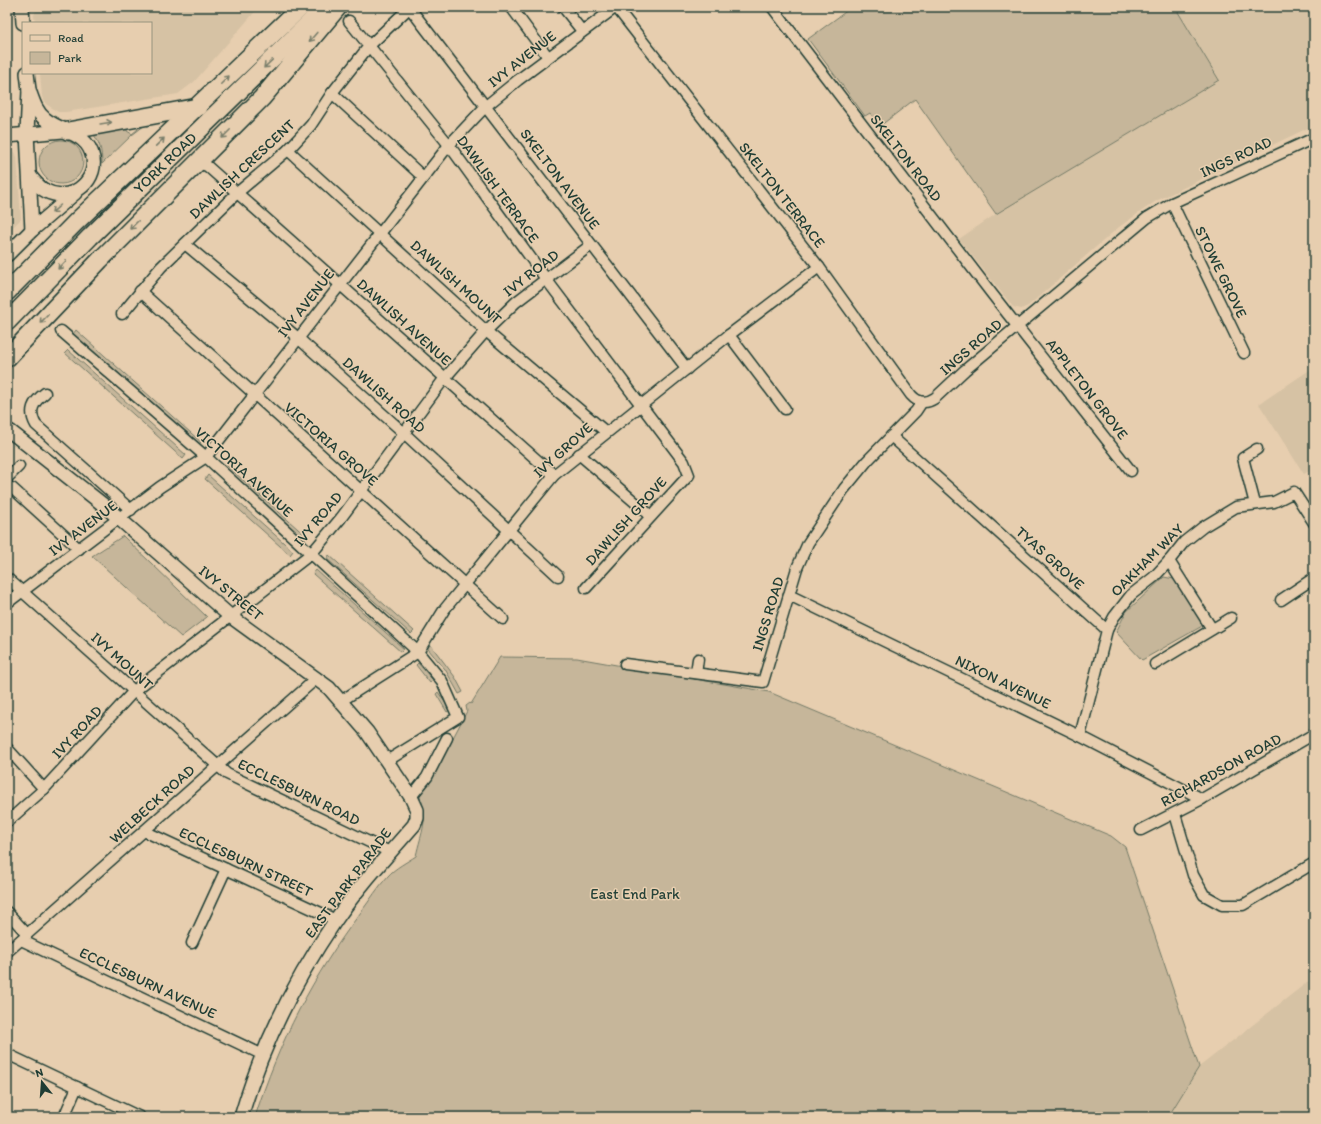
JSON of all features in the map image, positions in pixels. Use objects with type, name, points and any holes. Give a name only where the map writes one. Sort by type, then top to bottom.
[{"type":"highway","name":"YORK ROAD","points":[[7,292],[76,222],[301,7]]},
{"type":"highway","name":"YORK ROAD","points":[[7,322],[90,237],[326,7]]},
{"type":"highway","points":[[7,358],[100,260],[262,98],[338,7]]},
{"type":"highway","points":[[62,131],[198,107]]},
{"type":"street","points":[[22,7],[23,22]]},
{"type":"street","name":"DAWLISH CRESCENT","points":[[122,314],[161,266],[237,193],[288,150],[311,125],[332,93],[369,46],[410,7]]},
{"type":"street","name":"SKELTON AVENUE","points":[[410,7],[687,369]]},
{"type":"street","points":[[511,7],[548,57]]},
{"type":"street","points":[[563,7],[582,31]]},
{"type":"street","name":"IVY AVENUE","points":[[7,603],[160,487],[206,457],[448,145],[486,106],[582,31],[616,7]]},
{"type":"street","name":"SKELTON TERRACE","points":[[616,7],[819,267],[911,395],[922,402]]},
{"type":"street","name":"SKELTON ROAD","points":[[772,7],[992,294],[1019,326]]},
{"type":"street","name":"DAWLISH TERRACE","points":[[349,21],[448,145],[546,279],[684,462],[689,474]]},
{"type":"street","points":[[27,74],[29,90],[27,133],[32,230]]},
{"type":"street","points":[[7,255],[32,230],[80,189],[90,176],[93,160],[86,142],[78,136],[62,131],[44,118],[35,107],[29,90]]},
{"type":"street","points":[[332,93],[423,177]]},
{"type":"street","points":[[7,136],[62,131]]},
{"type":"street","points":[[29,161],[30,154],[37,141],[42,136],[62,131]]},
{"type":"street","name":"INGS ROAD","points":[[696,673],[763,682],[789,595],[808,543],[824,516],[844,489],[891,436],[916,411],[922,402],[935,398],[1147,218],[1172,203],[1314,138]]},
{"type":"street","name":"DAWLISH MOUNT","points":[[288,150],[486,331],[606,432]]},
{"type":"street","name":"DAWLISH AVENUE","points":[[197,163],[207,166],[444,379],[554,475]]},
{"type":"street","points":[[30,176],[46,191],[55,194],[66,195],[80,189]]},
{"type":"street","name":"STOWE GROVE","points":[[1172,203],[1244,353]]},
{"type":"street","name":"DAWLISH ROAD","points":[[185,244],[298,338],[404,433],[558,576]]},
{"type":"street","name":"IVY ROAD","points":[[7,822],[44,789],[134,692],[312,553],[444,379],[486,331],[516,302],[591,245]]},
{"type":"street","name":"IVY GROVE","points":[[341,701],[418,652],[444,610],[554,475],[729,335],[819,267]]},
{"type":"street","name":"VICTORIA GROVE","points":[[140,291],[254,396],[361,490],[503,619]]},
{"type":"street","name":"APPLETON GROVE","points":[[1019,326],[1131,471]]},
{"type":"street","name":"VICTORIA AVENUE","points":[[61,331],[206,457],[312,553],[418,652],[442,681],[458,716],[387,760]]},
{"type":"street","points":[[729,335],[785,408]]},
{"type":"street","points":[[45,393],[37,399],[32,408],[31,417],[36,425],[131,510]]},
{"type":"street","name":"IVY STREET","points":[[8,428],[119,519],[230,616],[317,678],[341,701],[367,732],[411,797]]},
{"type":"street","name":"TYAS GROVE","points":[[891,436],[1107,630]]},
{"type":"street","points":[[1255,504],[1243,458],[1257,449]]},
{"type":"street","points":[[579,454],[651,516]]},
{"type":"street","points":[[7,478],[19,466]]},
{"type":"street","name":"DAWLISH GROVE","points":[[586,588],[689,474]]},
{"type":"street","points":[[12,488],[79,549]]},
{"type":"street","name":"OAKHAM WAY","points":[[1107,630],[1114,617],[1131,595],[1154,577],[1169,562],[1184,542],[1203,527],[1236,507],[1274,502],[1294,492],[1314,523]]},
{"type":"street","points":[[1169,562],[1212,629]]},
{"type":"street","name":"IVY MOUNT","points":[[7,578],[218,766]]},
{"type":"street","points":[[1281,600],[1314,578]]},
{"type":"street","name":"NIXON AVENUE","points":[[789,595],[1080,736],[1202,799]]},
{"type":"street","points":[[1155,664],[1231,618]]},
{"type":"street","points":[[1080,736],[1107,630]]},
{"type":"street","points":[[625,664],[696,673],[698,659]]},
{"type":"street","name":"WELBECK ROAD","points":[[7,952],[317,678]]},
{"type":"street","name":"RICHARDSON ROAD","points":[[1141,830],[1175,814],[1314,734]]},
{"type":"street","points":[[411,797],[427,777],[447,738]]},
{"type":"street","points":[[7,748],[44,789]]},
{"type":"street","name":"ECCLESBURN ROAD","points":[[218,766],[227,774],[244,783],[390,852]]},
{"type":"street","name":"EAST PARK PARADE","points":[[241,1117],[262,1054],[281,1011],[296,984],[336,920],[390,852],[414,825],[417,818],[417,810],[411,797]]},
{"type":"street","points":[[1175,814],[1193,875],[1204,894],[1222,905],[1243,905],[1314,863]]},
{"type":"street","name":"ECCLESBURN STREET","points":[[144,831],[336,920]]},
{"type":"street","points":[[192,943],[226,869]]},
{"type":"street","points":[[7,912],[24,937]]},
{"type":"street","name":"ECCLESBURN AVENUE","points":[[24,937],[262,1054]]},
{"type":"street","points":[[7,1054],[140,1117]]},
{"type":"street","points":[[64,1117],[77,1088]]},
{"type":"shaded area","points":[[38,7],[259,7],[194,82],[178,94],[66,112],[58,112],[46,104],[42,97],[40,74],[152,74],[152,22],[35,22],[34,15]]},
{"type":"shaded area","points":[[1175,7],[1314,7],[1314,125],[1156,201],[1119,227],[1028,306],[1021,309],[1013,307],[959,239],[996,214],[1219,80]]},
{"type":"shaded area","points":[[7,42],[13,104],[7,116]]},
{"type":"shaded area","points":[[7,148],[15,152],[17,157],[21,219],[7,233]]},
{"type":"shaded area","points":[[1314,367],[1314,468],[1304,474],[1259,404]]},
{"type":"shaded area","points":[[1314,977],[1314,1117],[1168,1117],[1199,1067]]},
{"type":"green space","points":[[852,7],[1175,7],[1219,80],[996,214],[915,99],[880,126],[870,113],[865,116],[808,39]]},
{"type":"green space","points":[[136,122],[149,122],[132,135],[102,164],[100,146],[90,130],[127,124],[127,131],[132,134],[138,129]]},
{"type":"green space","points":[[65,140],[77,146],[82,154],[82,170],[77,178],[69,183],[57,184],[45,178],[40,170],[39,158],[45,146],[53,141]]},
{"type":"green space","points":[[76,330],[201,442],[198,446],[73,334]]},
{"type":"green space","points":[[68,350],[186,455],[183,459],[65,353]]},
{"type":"green space","points":[[225,464],[307,537],[304,540],[222,468]]},
{"type":"green space","points":[[208,475],[293,551],[290,555],[205,479]]},
{"type":"green space","points":[[123,536],[207,617],[181,637],[92,556]]},
{"type":"green space","points":[[329,555],[414,631],[411,634],[327,559]]},
{"type":"green space","points":[[316,570],[404,649],[401,652],[313,574]]},
{"type":"green space","points":[[1164,577],[1174,579],[1204,625],[1142,660],[1116,632],[1126,612]]},
{"type":"green space","points":[[430,644],[455,677],[463,692],[459,694],[445,669],[428,649]]},
{"type":"green space","name":"East End Park","points":[[500,657],[577,658],[769,692],[1111,836],[1125,847],[1199,1067],[1168,1117],[255,1117],[264,1089],[286,1036],[328,960],[384,880],[394,870],[416,856],[424,825],[424,811],[419,795],[423,788],[431,780],[467,711],[466,706],[470,703],[471,704]]},
{"type":"green space","points":[[418,663],[433,680],[430,683],[416,665]]},
{"type":"green space","points":[[438,692],[450,710],[447,712],[436,694]]}]
